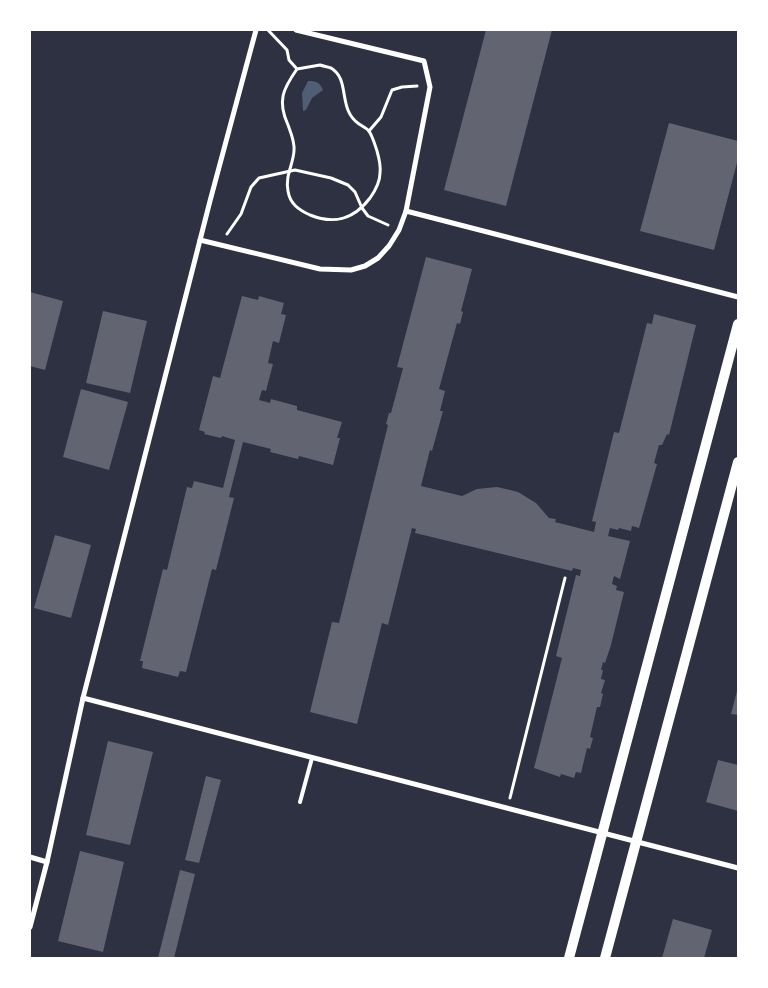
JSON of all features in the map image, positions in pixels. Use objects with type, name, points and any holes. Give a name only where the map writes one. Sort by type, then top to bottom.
[{"type":"main road","points":[[569,958],[738,324]]},
{"type":"main road","points":[[605,958],[738,462]]},
{"type":"street","points":[[30,927],[47,862],[83,698],[200,240],[256,30]]},
{"type":"street","points":[[200,240],[320,269],[351,270],[365,266],[378,258],[389,246],[399,230],[406,211],[430,87],[424,61],[296,30]]},
{"type":"street","points":[[406,211],[738,297]]},
{"type":"street","points":[[83,698],[738,868]]},
{"type":"street","points":[[30,857],[47,862]]},
{"type":"lane","points":[[300,802],[312,758]]},
{"type":"path","points":[[268,30],[287,50],[289,60],[297,69]]},
{"type":"path","points":[[320,65],[331,68],[341,79],[348,113],[354,121],[369,131],[379,160],[380,175],[374,192],[362,208],[351,216],[337,220],[319,218],[301,211],[291,201],[287,191],[288,172],[294,150],[292,136],[283,114],[282,95],[287,83],[297,69],[320,65]]},
{"type":"path","points":[[369,131],[381,117],[392,90],[413,86],[430,87]]},
{"type":"path","points":[[220,244],[241,214],[251,187],[259,178],[295,170],[310,172],[348,185],[355,192],[368,216],[399,230]]},
{"type":"path","points":[[507,808],[565,578]]},
{"type":"water","points":[[308,81],[317,82],[323,90],[312,98],[306,110],[303,111],[302,93]]},
{"type":"building","points":[[486,30],[552,30],[506,206],[444,190]]},
{"type":"building","points":[[669,123],[738,141],[738,159],[714,250],[640,231]]},
{"type":"building","points":[[426,257],[472,269],[461,311],[463,312],[460,324],[457,323],[439,389],[445,391],[440,411],[443,411],[421,486],[462,496],[477,489],[497,487],[518,492],[536,503],[549,518],[556,519],[555,522],[594,532],[596,522],[592,521],[614,432],[619,433],[647,323],[652,324],[654,314],[696,325],[669,435],[667,434],[662,445],[659,445],[654,463],[657,464],[639,528],[632,526],[631,531],[610,528],[608,536],[630,541],[620,579],[614,576],[612,584],[617,586],[616,590],[624,592],[611,645],[601,670],[603,670],[601,679],[605,680],[601,693],[603,694],[600,707],[597,707],[590,737],[593,738],[590,749],[587,748],[581,773],[576,772],[574,778],[561,774],[560,777],[534,768],[562,658],[556,656],[576,575],[580,576],[581,570],[573,568],[572,571],[415,533],[416,529],[412,528],[388,625],[382,623],[357,724],[310,712],[332,622],[339,623],[388,425],[386,424],[389,413],[391,413],[403,368],[397,367]]},
{"type":"building","points":[[30,292],[63,301],[45,370],[30,366]]},
{"type":"building","points":[[242,296],[258,300],[259,296],[284,303],[281,314],[286,315],[279,343],[273,341],[268,363],[273,364],[266,391],[262,390],[259,400],[270,403],[271,399],[297,406],[297,410],[342,422],[337,438],[340,438],[333,465],[299,456],[298,459],[270,452],[271,449],[243,442],[229,497],[234,498],[216,570],[212,569],[186,672],[180,671],[178,677],[142,668],[143,661],[140,661],[163,569],[167,570],[187,487],[192,488],[194,481],[223,488],[235,440],[204,434],[205,432],[199,430],[213,376],[220,378]]},
{"type":"building","points":[[103,311],[147,321],[130,393],[86,383]]},
{"type":"building","points":[[81,389],[128,402],[109,470],[63,457]]},
{"type":"building","points":[[55,535],[91,545],[71,618],[34,608]]},
{"type":"building","points":[[738,692],[738,715],[731,714]]},
{"type":"building","points":[[108,741],[153,752],[130,845],[86,835]]},
{"type":"building","points":[[718,760],[738,765],[738,811],[706,802]]},
{"type":"building","points":[[206,776],[221,780],[199,863],[185,860]]},
{"type":"building","points":[[80,851],[124,862],[103,952],[58,941]]},
{"type":"building","points":[[180,870],[195,874],[174,958],[158,958]]},
{"type":"building","points":[[673,919],[712,930],[704,958],[662,958]]}]
